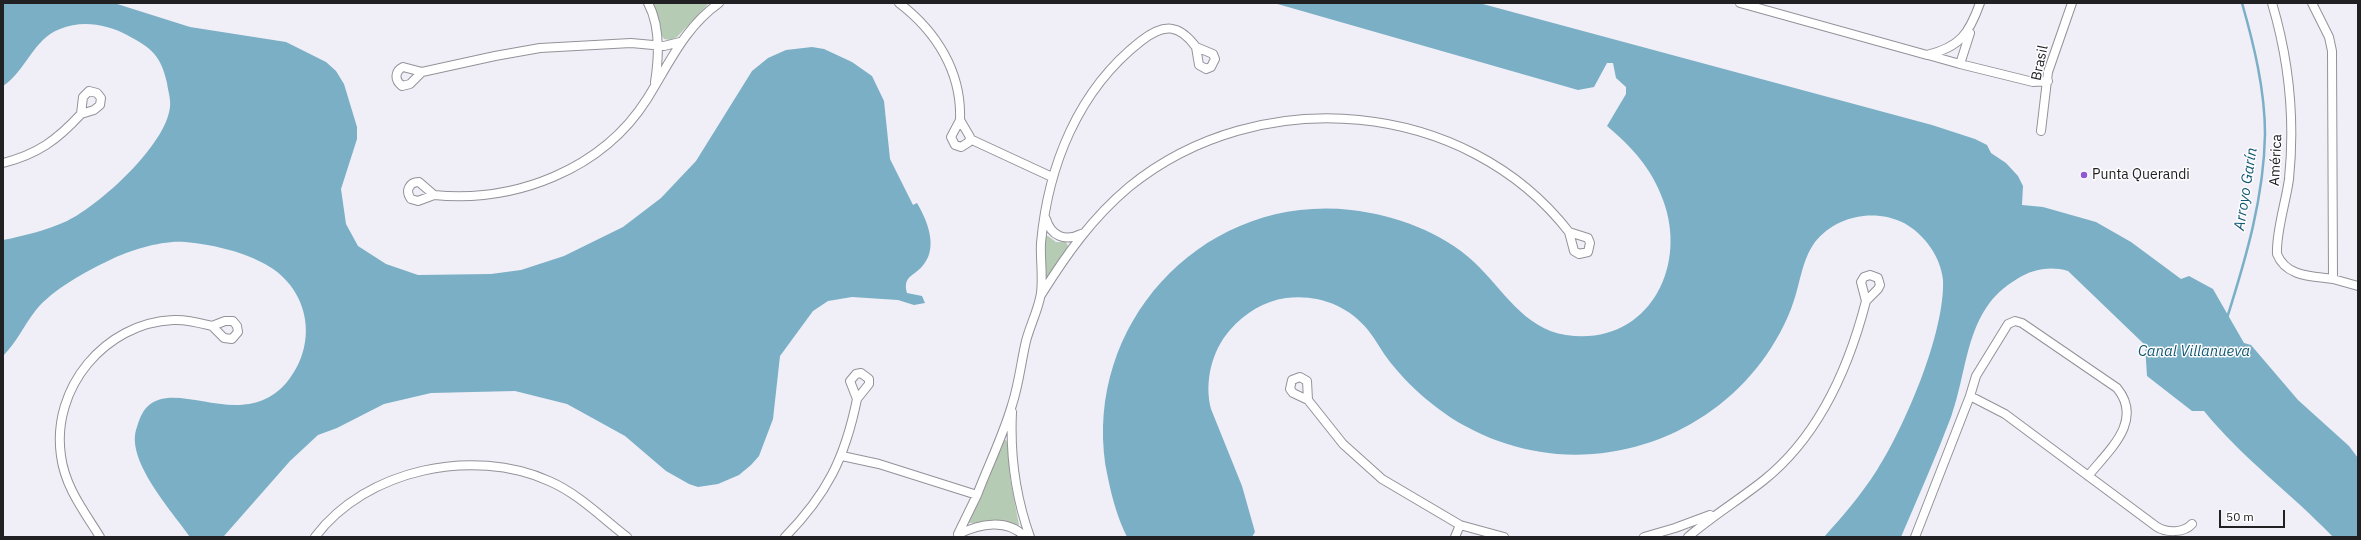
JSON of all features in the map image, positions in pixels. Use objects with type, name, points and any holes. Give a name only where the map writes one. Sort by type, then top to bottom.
[{"type":"street","points":[[648,3],[655,21],[658,45],[658,66],[653,89]]},
{"type":"street","points":[[434,195],[461,197],[505,193],[561,174],[591,156],[612,140],[627,125],[653,89],[680,42],[694,24],[719,3]]},
{"type":"street","points":[[899,3],[913,14],[930,31],[943,51],[958,88],[961,102],[960,120],[953,131],[951,140],[955,145],[961,146],[966,145],[970,139],[968,131],[960,120]]},
{"type":"street","points":[[1740,3],[1960,64],[2033,82],[2048,81]]},
{"type":"street","points":[[1960,64],[1980,3]]},
{"type":"street","name":"Brasil","points":[[2041,131],[2052,57],[2072,3]]},
{"type":"street","name":"América","points":[[2272,3],[2283,42],[2288,82],[2291,147],[2287,195],[2277,254],[2289,270],[2296,274],[2333,279],[2358,286]]},
{"type":"street","points":[[2312,3],[2328,37],[2332,51],[2333,279]]},
{"type":"street","points":[[1927,55],[1944,50],[1961,40],[1973,24]]},
{"type":"street","points":[[1041,296],[1041,243],[1052,177],[1072,125],[1085,103],[1105,75],[1124,54],[1145,38],[1160,30],[1169,28],[1181,31],[1196,47]]},
{"type":"street","points":[[422,72],[540,48],[609,44],[658,45],[680,42]]},
{"type":"street","points":[[3,163],[43,148],[59,137],[81,114]]},
{"type":"street","points":[[958,536],[977,495],[1012,405],[1026,340],[1041,296],[1082,234],[1130,187],[1185,151],[1215,138],[1248,128],[1309,118],[1344,118],[1382,122],[1416,130],[1450,142],[1480,156],[1507,172],[1556,214],[1570,232]]},
{"type":"street","points":[[970,139],[1052,177]]},
{"type":"street","points":[[1045,216],[1049,229],[1057,235],[1073,238],[1082,234]]},
{"type":"street","points":[[1688,537],[1720,510],[1764,479],[1784,461],[1812,427],[1835,390],[1848,359],[1866,301]]},
{"type":"street","points":[[100,537],[75,499],[63,467],[60,439],[64,408],[69,391],[88,362],[102,348],[118,337],[137,327],[174,320],[212,326]]},
{"type":"street","points":[[1915,537],[1970,396],[1976,376],[2008,324],[2015,321],[2022,323],[2117,388],[2125,397],[2128,408],[2127,421],[2114,444],[2088,476]]},
{"type":"street","points":[[1970,396],[2006,414],[2163,531],[2188,529],[2192,524]]},
{"type":"street","points":[[785,537],[806,516],[822,493],[842,456],[857,399]]},
{"type":"street","points":[[1308,400],[1343,444],[1382,479],[1460,525],[1504,537]]},
{"type":"street","points":[[1012,405],[1011,426],[1016,481],[1030,537]]},
{"type":"street","points":[[842,456],[879,464],[977,495]]},
{"type":"street","points":[[315,537],[343,510],[378,487],[414,473],[436,467],[462,464],[508,468],[549,481],[586,502],[627,537]]},
{"type":"street","points":[[1644,537],[1693,522],[1720,510]]},
{"type":"street","points":[[958,536],[972,528],[998,525],[1013,530],[1025,537]]},
{"type":"street","points":[[1455,537],[1460,525]]},
{"type":"green space","points":[[651,3],[709,3],[677,37],[670,40],[664,39],[662,36]]},
{"type":"green space","points":[[1045,236],[1048,236],[1056,242],[1066,242],[1068,246],[1048,277],[1044,276]]},
{"type":"green space","points":[[1003,440],[1006,440],[1008,444],[1010,478],[1019,525],[1016,527],[998,522],[968,523]]},
{"type":"water","points":[[3,3],[114,3],[190,27],[286,42],[326,62],[336,71],[344,84],[357,127],[357,139],[341,189],[346,224],[358,246],[386,264],[418,275],[491,274],[521,270],[564,256],[623,227],[661,198],[696,161],[752,71],[768,58],[786,50],[812,47],[824,49],[852,62],[872,76],[884,101],[890,159],[913,205],[917,203],[921,210],[930,233],[931,241],[928,257],[921,268],[908,279],[906,283],[907,293],[922,296],[925,303],[914,305],[898,300],[852,297],[828,301],[813,311],[780,356],[773,419],[759,456],[739,475],[718,484],[698,487],[689,484],[666,471],[625,436],[567,404],[515,391],[431,393],[384,404],[337,428],[318,435],[290,461],[224,536],[190,537],[162,499],[143,469],[137,454],[135,440],[137,427],[141,416],[147,407],[160,399],[175,398],[231,405],[251,404],[270,397],[287,382],[297,366],[304,350],[306,333],[304,316],[299,300],[290,285],[277,272],[253,258],[214,246],[195,243],[176,242],[157,244],[118,256],[60,288],[36,310],[3,356],[3,240],[19,237],[67,221],[96,202],[129,172],[157,139],[166,122],[170,104],[165,74],[162,66],[154,54],[143,44],[119,31],[94,24],[68,26],[51,33],[36,47],[11,80],[3,86]]},
{"type":"water","name":"Canal Villanueva","points":[[1274,3],[1479,3],[1932,125],[1975,139],[1987,145],[1991,153],[2006,163],[2018,176],[2023,186],[2022,205],[2043,207],[2096,222],[2131,242],[2181,279],[2189,276],[2213,289],[2244,343],[2251,345],[2298,400],[2349,446],[2358,458],[2358,537],[2333,537],[2250,460],[2204,411],[2192,411],[2147,376],[2145,345],[2068,271],[2061,269],[2042,269],[2017,279],[2000,291],[1987,306],[1978,323],[1971,340],[1951,417],[1901,537],[1824,537],[1852,505],[1877,470],[1888,451],[1911,405],[1921,378],[1930,352],[1942,302],[1942,271],[1935,255],[1925,240],[1904,223],[1892,218],[1868,216],[1856,217],[1844,221],[1824,233],[1815,242],[1807,257],[1791,309],[1774,343],[1753,372],[1727,398],[1698,420],[1666,436],[1631,448],[1595,454],[1557,454],[1540,452],[1490,438],[1459,423],[1431,403],[1409,384],[1390,362],[1371,334],[1360,321],[1351,314],[1331,303],[1298,297],[1286,298],[1263,305],[1242,318],[1230,330],[1218,347],[1211,367],[1208,388],[1211,409],[1242,486],[1255,532],[1252,537],[1127,537],[1111,493],[1108,478],[1103,423],[1112,371],[1131,324],[1161,282],[1200,248],[1245,224],[1296,211],[1351,210],[1368,212],[1401,221],[1433,234],[1461,251],[1485,273],[1526,316],[1538,325],[1551,331],[1566,335],[1594,335],[1619,329],[1639,316],[1654,298],[1665,276],[1670,252],[1670,226],[1663,200],[1647,168],[1633,150],[1607,126],[1626,94],[1626,87],[1616,78],[1613,63],[1607,63],[1594,87],[1578,90]]},
{"type":"waterway","name":"Arroyo Garín","points":[[2227,318],[2253,227],[2258,204],[2264,158],[2265,117],[2261,84],[2251,35],[2242,3]]},
{"type":"place","name":"Punta Querandi","points":[[2084,175]]}]
